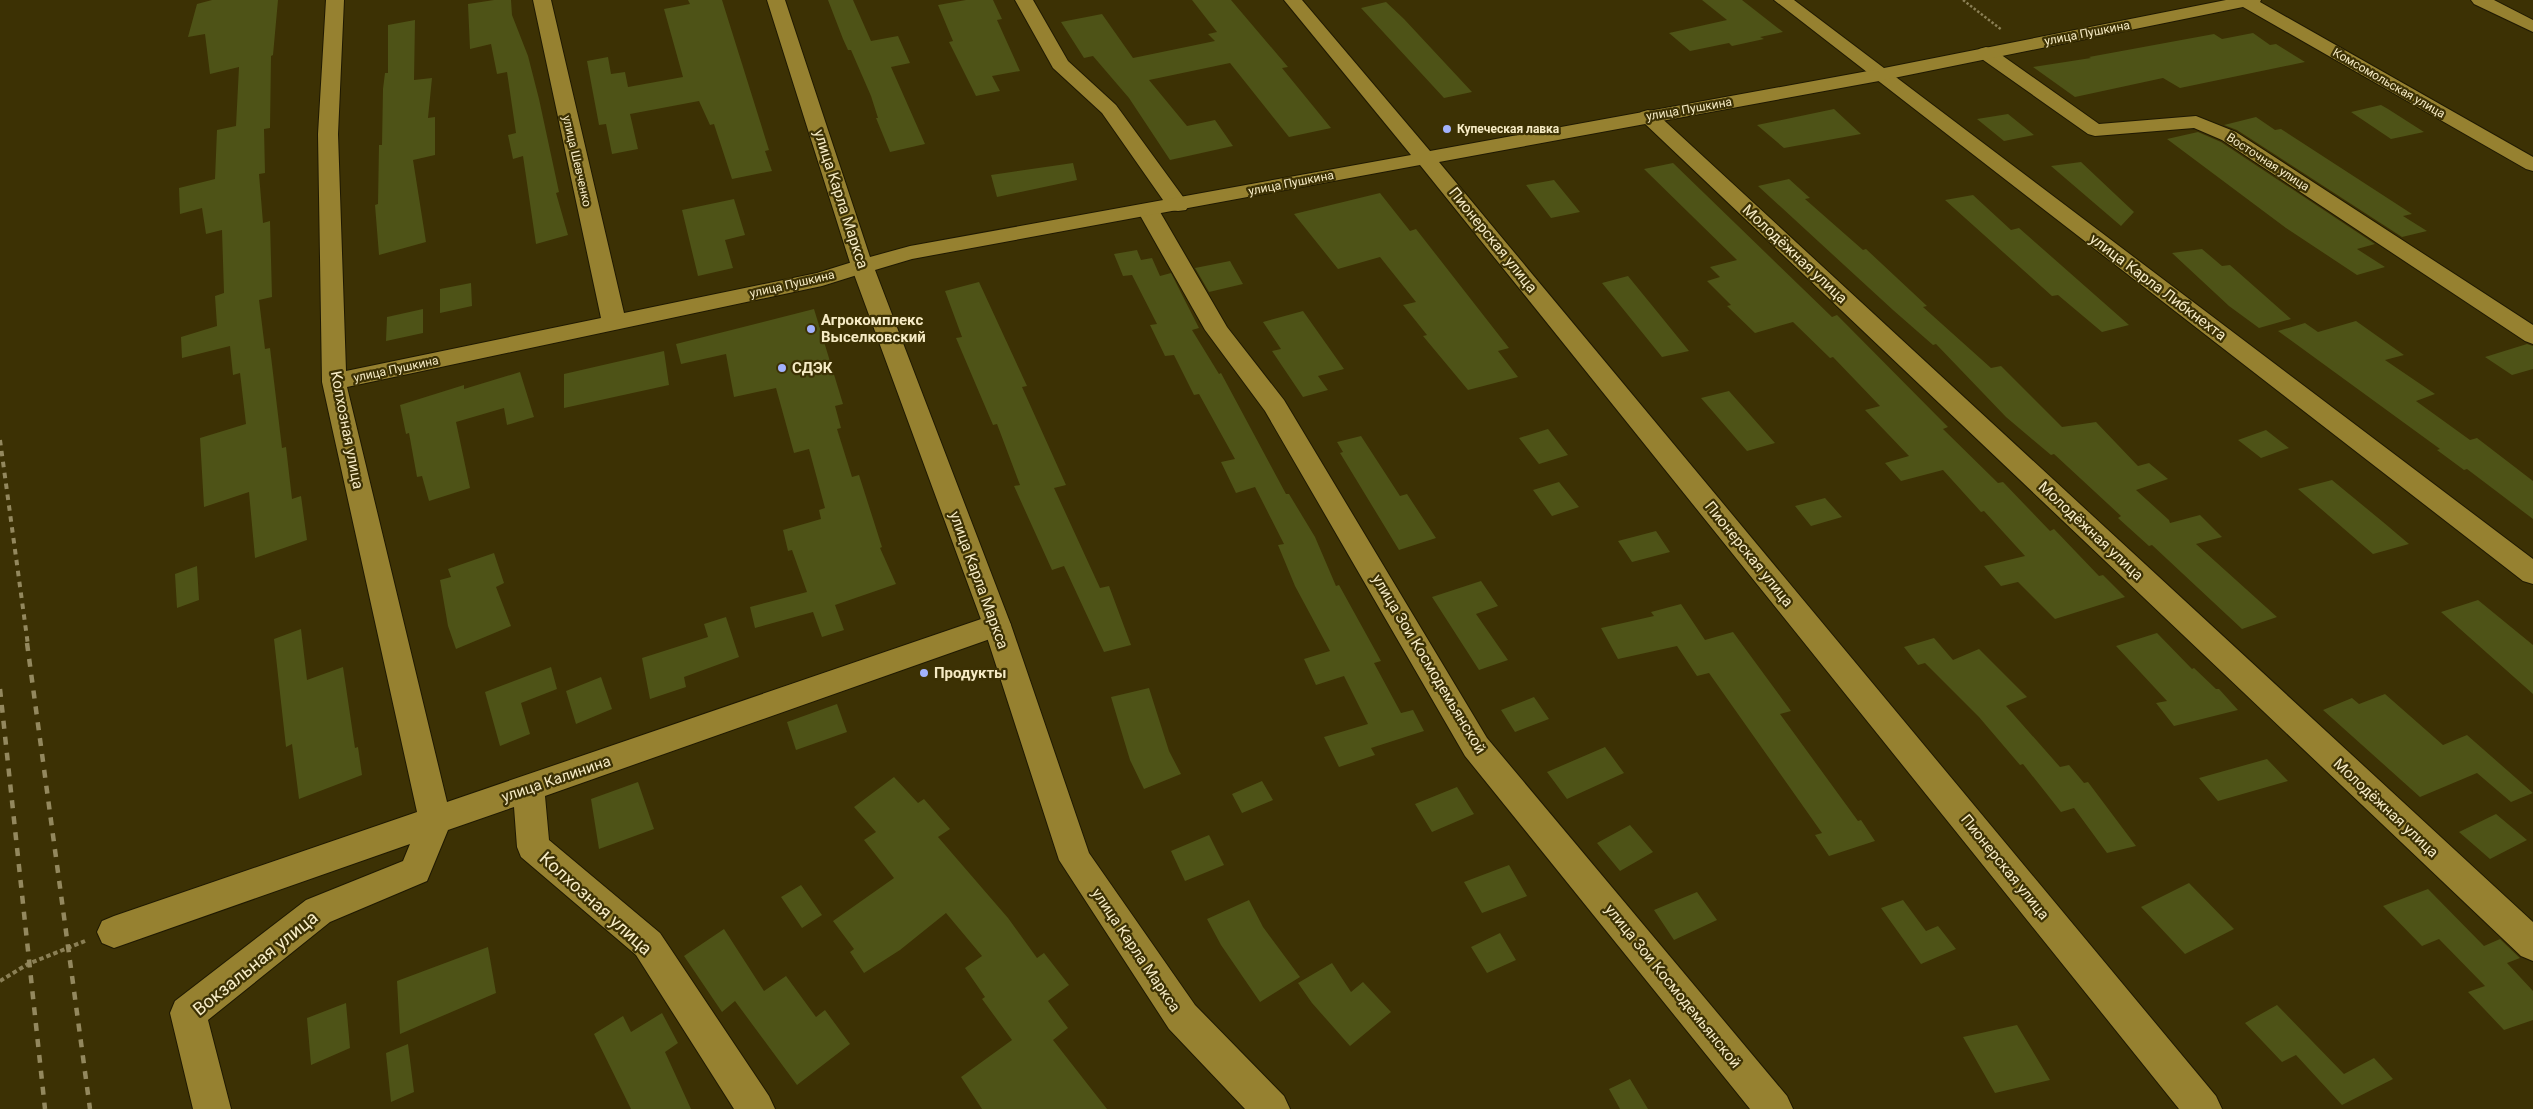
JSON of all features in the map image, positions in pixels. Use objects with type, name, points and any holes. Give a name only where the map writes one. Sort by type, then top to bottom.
[{"type":"street","name":"Колхозная улица","points":[[334,0],[328,134],[334,382],[435,821]]},
{"type":"street","name":"улица Шевченко","points":[[542,0],[614,322]]},
{"type":"street","name":"улица Карла Маркса","points":[[776,0],[862,266],[997,625],[1075,860],[1182,1018],[1271,1109]]},
{"type":"street","points":[[1024,0],[1060,64],[1109,109],[1178,205]]},
{"type":"street","name":"Пионерская улица","points":[[1292,0],[1425,158],[2203,1109]]},
{"type":"street","name":"улица Карла Либкнехта","points":[[1783,0],[2533,574]]},
{"type":"street","name":"улица Пушкина","points":[[334,382],[822,279],[910,253],[1879,75],[2248,0]]},
{"type":"street","name":"Комсомольская улица","points":[[2248,0],[2533,165]]},
{"type":"street","points":[[2480,0],[2533,27]]},
{"type":"street","name":"Восточная улица","points":[[1986,53],[2095,130],[2196,122],[2229,136],[2533,336]]},
{"type":"street","name":"Молодёжная улица","points":[[1648,116],[2533,945]]},
{"type":"street","name":"улица Зои Космодемьянской","points":[[1148,210],[1217,330],[1275,406],[1476,747],[1774,1109]]},
{"type":"street","name":"улица Калинина","points":[[114,932],[997,625]]},
{"type":"street","name":"Колхозная улица","points":[[529,789],[533,847],[648,944],[756,1109]]},
{"type":"street","name":"Вокзальная улица","points":[[212,1109],[188,1013],[318,911],[415,871],[435,821]]},
{"type":"path","points":[[1963,0],[2024,46]]},
{"type":"path","points":[[0,981],[44,957],[114,932]]},
{"type":"building","points":[[212,0],[278,0],[273,55],[271,56],[270,128],[264,129],[265,173],[259,174],[263,223],[270,221],[272,297],[259,300],[265,349],[270,348],[282,448],[286,447],[292,499],[301,496],[307,540],[255,558],[249,492],[204,507],[200,438],[246,424],[240,373],[233,375],[230,346],[182,358],[181,337],[217,326],[215,296],[224,293],[222,230],[206,234],[202,208],[180,214],[179,188],[215,179],[217,130],[236,126],[239,67],[210,74],[205,34],[188,37],[197,4]]},
{"type":"building","points":[[494,0],[511,0],[512,15],[528,56],[539,99],[559,192],[556,193],[568,235],[536,244],[523,156],[513,159],[508,135],[516,133],[507,72],[497,74],[491,44],[470,49],[468,4]]},
{"type":"building","points":[[688,0],[722,0],[769,150],[765,151],[772,171],[732,179],[714,124],[710,125],[699,101],[630,114],[638,149],[612,154],[606,124],[599,125],[587,61],[608,57],[611,74],[625,72],[628,87],[683,77],[664,9],[690,4]]},
{"type":"building","points":[[828,0],[853,0],[871,41],[898,36],[910,63],[891,67],[925,144],[890,152],[876,118],[878,118],[871,96],[851,50],[848,50],[843,39]]},
{"type":"building","points":[[966,0],[993,0],[1002,19],[997,20],[1020,71],[992,76],[1000,91],[976,96],[949,42],[953,41],[938,5]]},
{"type":"building","points":[[1192,0],[1231,0],[1288,67],[1282,68],[1331,128],[1289,137],[1230,63],[1149,80],[1187,126],[1215,120],[1233,146],[1170,160],[1129,98],[1093,56],[1084,58],[1061,22],[1102,14],[1133,58],[1215,41],[1208,34],[1217,32]]},
{"type":"building","points":[[1702,0],[1742,0],[1783,32],[1760,37],[1764,39],[1732,46],[1729,43],[1690,51],[1669,33],[1727,20]]},
{"type":"building","points":[[1386,2],[1472,92],[1444,98],[1361,8]]},
{"type":"building","points":[[415,20],[414,80],[432,78],[428,118],[435,117],[435,155],[413,160],[426,242],[379,255],[375,205],[378,204],[379,145],[382,145],[383,89],[385,73],[388,73],[388,25]]},
{"type":"building","points":[[2253,33],[2270,45],[2276,44],[2305,62],[2180,88],[2163,78],[2075,97],[2033,67],[2091,58],[2089,57],[2214,34],[2222,39]]},
{"type":"building","points":[[2381,105],[2424,132],[2391,139],[2351,112]]},
{"type":"building","points":[[1834,109],[1861,134],[1784,148],[1757,125]]},
{"type":"building","points":[[2008,114],[2034,135],[2004,141],[1977,119]]},
{"type":"building","points":[[2256,117],[2275,130],[2281,129],[2412,214],[2403,216],[2427,231],[2402,237],[2237,130],[2224,125]]},
{"type":"building","points":[[2198,132],[2221,142],[2375,244],[2357,249],[2385,267],[2357,275],[2286,228],[2167,139]]},
{"type":"building","points":[[2081,162],[2134,212],[2121,226],[2051,166]]},
{"type":"building","points":[[1073,163],[1077,180],[997,197],[991,175]]},
{"type":"building","points":[[1673,163],[1832,317],[1837,315],[1948,427],[1943,429],[1998,483],[2003,482],[2050,531],[2054,529],[2099,576],[2103,575],[2125,597],[2055,619],[2018,582],[2001,586],[1984,566],[2025,556],[1984,511],[1981,512],[1943,470],[1901,481],[1885,463],[1909,456],[1865,410],[1880,406],[1833,357],[1830,358],[1793,322],[1755,333],[1727,306],[1731,305],[1707,281],[1720,277],[1710,267],[1737,260],[1644,169]]},
{"type":"building","points":[[1789,179],[1810,198],[1805,199],[1863,250],[1866,249],[1927,306],[1923,307],[1991,368],[2001,366],[2062,427],[2096,422],[2138,466],[2149,463],[2168,479],[2136,490],[2170,523],[2200,515],[2222,537],[2196,544],[2277,617],[2242,629],[2152,545],[2149,546],[2118,518],[2121,516],[2054,454],[2051,455],[2006,417],[1936,344],[1933,345],[1893,310],[1758,186]]},
{"type":"building","points":[[1554,180],[1580,212],[1551,218],[1526,185]]},
{"type":"building","points":[[1380,193],[1410,231],[1416,229],[1509,348],[1498,351],[1518,377],[1468,390],[1423,336],[1427,335],[1403,305],[1416,302],[1380,257],[1338,269],[1294,214]]},
{"type":"building","points":[[1973,195],[2011,230],[2019,228],[2129,325],[2102,332],[2058,295],[2052,296],[1945,200]]},
{"type":"building","points":[[734,199],[745,235],[725,240],[733,268],[698,276],[682,210]]},
{"type":"building","points":[[2202,249],[2222,266],[2230,265],[2291,319],[2259,328],[2229,306],[2172,253]]},
{"type":"building","points":[[1137,250],[1141,260],[1152,258],[1160,276],[1171,273],[1199,328],[1192,330],[1219,374],[1221,373],[1286,494],[1289,494],[1315,537],[1336,586],[1339,585],[1381,661],[1374,663],[1401,713],[1413,710],[1424,731],[1371,748],[1375,755],[1339,767],[1324,737],[1368,724],[1344,676],[1316,685],[1304,659],[1330,651],[1295,586],[1278,545],[1284,544],[1255,487],[1236,493],[1221,462],[1235,459],[1199,394],[1194,395],[1174,355],[1165,356],[1150,325],[1157,324],[1132,275],[1123,276],[1114,254]]},
{"type":"building","points":[[1230,261],[1243,284],[1209,292],[1195,268]]},
{"type":"building","points":[[1628,276],[1689,351],[1662,357],[1602,283]]},
{"type":"building","points":[[979,282],[1027,386],[1022,387],[1066,485],[1054,488],[1100,588],[1109,586],[1131,645],[1104,652],[1064,566],[1052,570],[1014,486],[1020,485],[997,424],[993,425],[956,338],[962,337],[945,291]]},
{"type":"building","points":[[471,283],[472,306],[440,313],[440,289]]},
{"type":"building","points":[[423,309],[423,333],[386,341],[387,317]]},
{"type":"building","points":[[814,309],[843,404],[835,406],[841,428],[837,429],[852,477],[859,475],[882,547],[880,548],[896,584],[835,605],[844,630],[822,637],[813,612],[755,628],[750,607],[807,592],[792,550],[788,551],[783,530],[821,519],[819,510],[825,508],[809,449],[794,453],[776,388],[734,397],[726,354],[681,364],[676,344]]},
{"type":"building","points":[[1303,311],[1344,369],[1318,376],[1328,390],[1303,397],[1272,351],[1281,349],[1263,322]]},
{"type":"building","points":[[2356,321],[2404,355],[2385,360],[2435,394],[2416,401],[2470,440],[2477,438],[2533,481],[2533,519],[2467,469],[2464,470],[2437,450],[2440,449],[2278,331],[2305,323],[2318,332]]},
{"type":"building","points":[[2527,344],[2533,346],[2533,369],[2512,375],[2485,357]]},
{"type":"building","points":[[664,351],[669,385],[564,408],[564,374]]},
{"type":"building","points":[[520,372],[534,417],[507,425],[504,408],[456,422],[470,488],[429,501],[422,476],[417,477],[409,433],[406,434],[400,405],[464,385],[464,389]]},
{"type":"building","points":[[1729,391],[1775,443],[1747,451],[1701,398]]},
{"type":"building","points":[[1548,429],[1568,455],[1539,464],[1519,438]]},
{"type":"building","points":[[2266,430],[2289,448],[2261,458],[2238,440]]},
{"type":"building","points":[[1361,436],[1400,496],[1407,494],[1436,538],[1399,550],[1340,453],[1343,452],[1337,442]]},
{"type":"building","points":[[2332,480],[2409,544],[2373,554],[2298,489]]},
{"type":"building","points":[[1559,482],[1579,507],[1552,516],[1533,490]]},
{"type":"building","points":[[1825,498],[1842,517],[1811,526],[1795,506]]},
{"type":"building","points":[[1656,531],[1670,552],[1632,562],[1618,541]]},
{"type":"building","points":[[494,553],[504,583],[496,587],[511,626],[456,649],[448,626],[440,580],[451,577],[448,569]]},
{"type":"building","points":[[197,566],[199,600],[177,608],[175,574]]},
{"type":"building","points":[[1481,581],[1498,606],[1476,614],[1508,660],[1479,670],[1432,597]]},
{"type":"building","points":[[2478,600],[2533,645],[2533,694],[2441,612]]},
{"type":"building","points":[[1681,604],[1705,640],[1733,632],[1791,711],[1780,714],[1858,821],[1861,820],[1875,841],[1829,856],[1815,835],[1822,833],[1709,673],[1697,676],[1677,646],[1618,659],[1601,628],[1654,616],[1651,612]]},
{"type":"building","points":[[726,617],[739,657],[684,677],[686,687],[650,699],[642,658],[708,637],[704,624]]},
{"type":"building","points":[[301,629],[307,680],[343,667],[355,748],[358,747],[362,775],[299,799],[292,744],[286,747],[274,639]]},
{"type":"building","points":[[2157,633],[2192,669],[2194,668],[2216,689],[2219,689],[2238,710],[2174,726],[2156,703],[2167,701],[2116,646]]},
{"type":"building","points":[[1934,638],[1953,660],[1979,649],[2027,697],[2006,706],[2060,767],[2069,765],[2084,783],[2088,782],[2136,846],[2107,853],[2074,808],[2061,812],[2023,764],[2020,765],[1979,717],[1925,663],[1918,665],[1904,647]]},
{"type":"building","points":[[551,667],[557,689],[521,703],[530,734],[500,746],[485,692]]},
{"type":"building","points":[[601,677],[612,709],[576,724],[566,691]]},
{"type":"building","points":[[1149,688],[1169,751],[1181,774],[1144,789],[1130,760],[1111,697]]},
{"type":"building","points":[[2385,694],[2443,745],[2467,735],[2533,793],[2511,802],[2477,773],[2420,797],[2323,710],[2352,698],[2359,704]]},
{"type":"building","points":[[1534,697],[1549,719],[1515,732],[1501,710]]},
{"type":"building","points":[[837,704],[847,732],[796,750],[787,722]]},
{"type":"building","points":[[1605,747],[1624,773],[1567,799],[1547,772]]},
{"type":"building","points":[[2267,759],[2288,781],[2218,801],[2199,778]]},
{"type":"building","points":[[894,777],[918,803],[924,799],[950,829],[938,837],[1008,918],[1037,958],[1044,953],[1069,985],[1048,1001],[1068,1028],[1053,1040],[1107,1109],[982,1109],[961,1077],[1012,1040],[982,999],[985,997],[965,968],[982,956],[946,913],[900,950],[864,973],[850,952],[854,949],[833,921],[894,878],[864,840],[876,832],[854,807]]},
{"type":"building","points":[[1262,781],[1273,800],[1242,813],[1232,794]]},
{"type":"building","points":[[638,782],[654,829],[599,849],[591,799]]},
{"type":"building","points":[[1457,787],[1474,814],[1432,832],[1415,804]]},
{"type":"building","points":[[2496,814],[2527,840],[2490,859],[2459,832]]},
{"type":"building","points":[[1630,825],[1653,852],[1620,871],[1597,843]]},
{"type":"building","points":[[1209,835],[1224,865],[1185,881],[1171,851]]},
{"type":"building","points":[[1509,865],[1527,896],[1482,913],[1464,882]]},
{"type":"building","points":[[2189,883],[2234,929],[2185,954],[2141,907]]},
{"type":"building","points":[[801,885],[822,915],[802,928],[781,897]]},
{"type":"building","points":[[2428,889],[2484,946],[2500,939],[2520,958],[2507,963],[2533,991],[2533,1020],[2504,1030],[2468,992],[2485,986],[2439,939],[2422,946],[2383,906]]},
{"type":"building","points":[[1697,892],[1717,920],[1674,940],[1654,910]]},
{"type":"building","points":[[1249,900],[1263,927],[1300,977],[1260,1002],[1221,945],[1207,919]]},
{"type":"building","points":[[1903,900],[1926,931],[1938,926],[1956,949],[1921,964],[1881,908]]},
{"type":"building","points":[[724,929],[764,991],[786,976],[816,1017],[825,1010],[850,1044],[797,1085],[735,1001],[722,1012],[684,956]]},
{"type":"building","points":[[1500,933],[1516,960],[1487,973],[1471,947]]},
{"type":"building","points":[[488,947],[496,993],[400,1034],[397,981]]},
{"type":"building","points":[[1332,963],[1351,992],[1363,982],[1391,1012],[1350,1046],[1312,1003],[1298,983]]},
{"type":"building","points":[[346,1003],[350,1048],[311,1065],[307,1018]]},
{"type":"building","points":[[2277,1005],[2344,1074],[2374,1058],[2393,1079],[2342,1105],[2296,1055],[2282,1062],[2245,1023]]},
{"type":"building","points":[[662,1013],[678,1043],[665,1052],[691,1109],[631,1109],[594,1034],[623,1016],[631,1032]]},
{"type":"building","points":[[2017,1025],[2050,1080],[1995,1093],[1963,1037]]},
{"type":"building","points":[[408,1044],[414,1092],[391,1102],[386,1053]]},
{"type":"building","points":[[1630,1079],[1648,1109],[1620,1109],[1609,1089]]},
{"type":"railway","points":[[0,440],[28,645]]},
{"type":"railway","points":[[27,643],[90,1109]]},
{"type":"railway","points":[[0,689],[45,1109]]},
{"type":"place","name":"Купеческая лавка","points":[[1447,129]]},
{"type":"place","name":"Агрокомплекс Выселковский","points":[[811,329]]},
{"type":"place","name":"СДЭК","points":[[782,368]]},
{"type":"place","name":"Продукты","points":[[924,673]]}]
